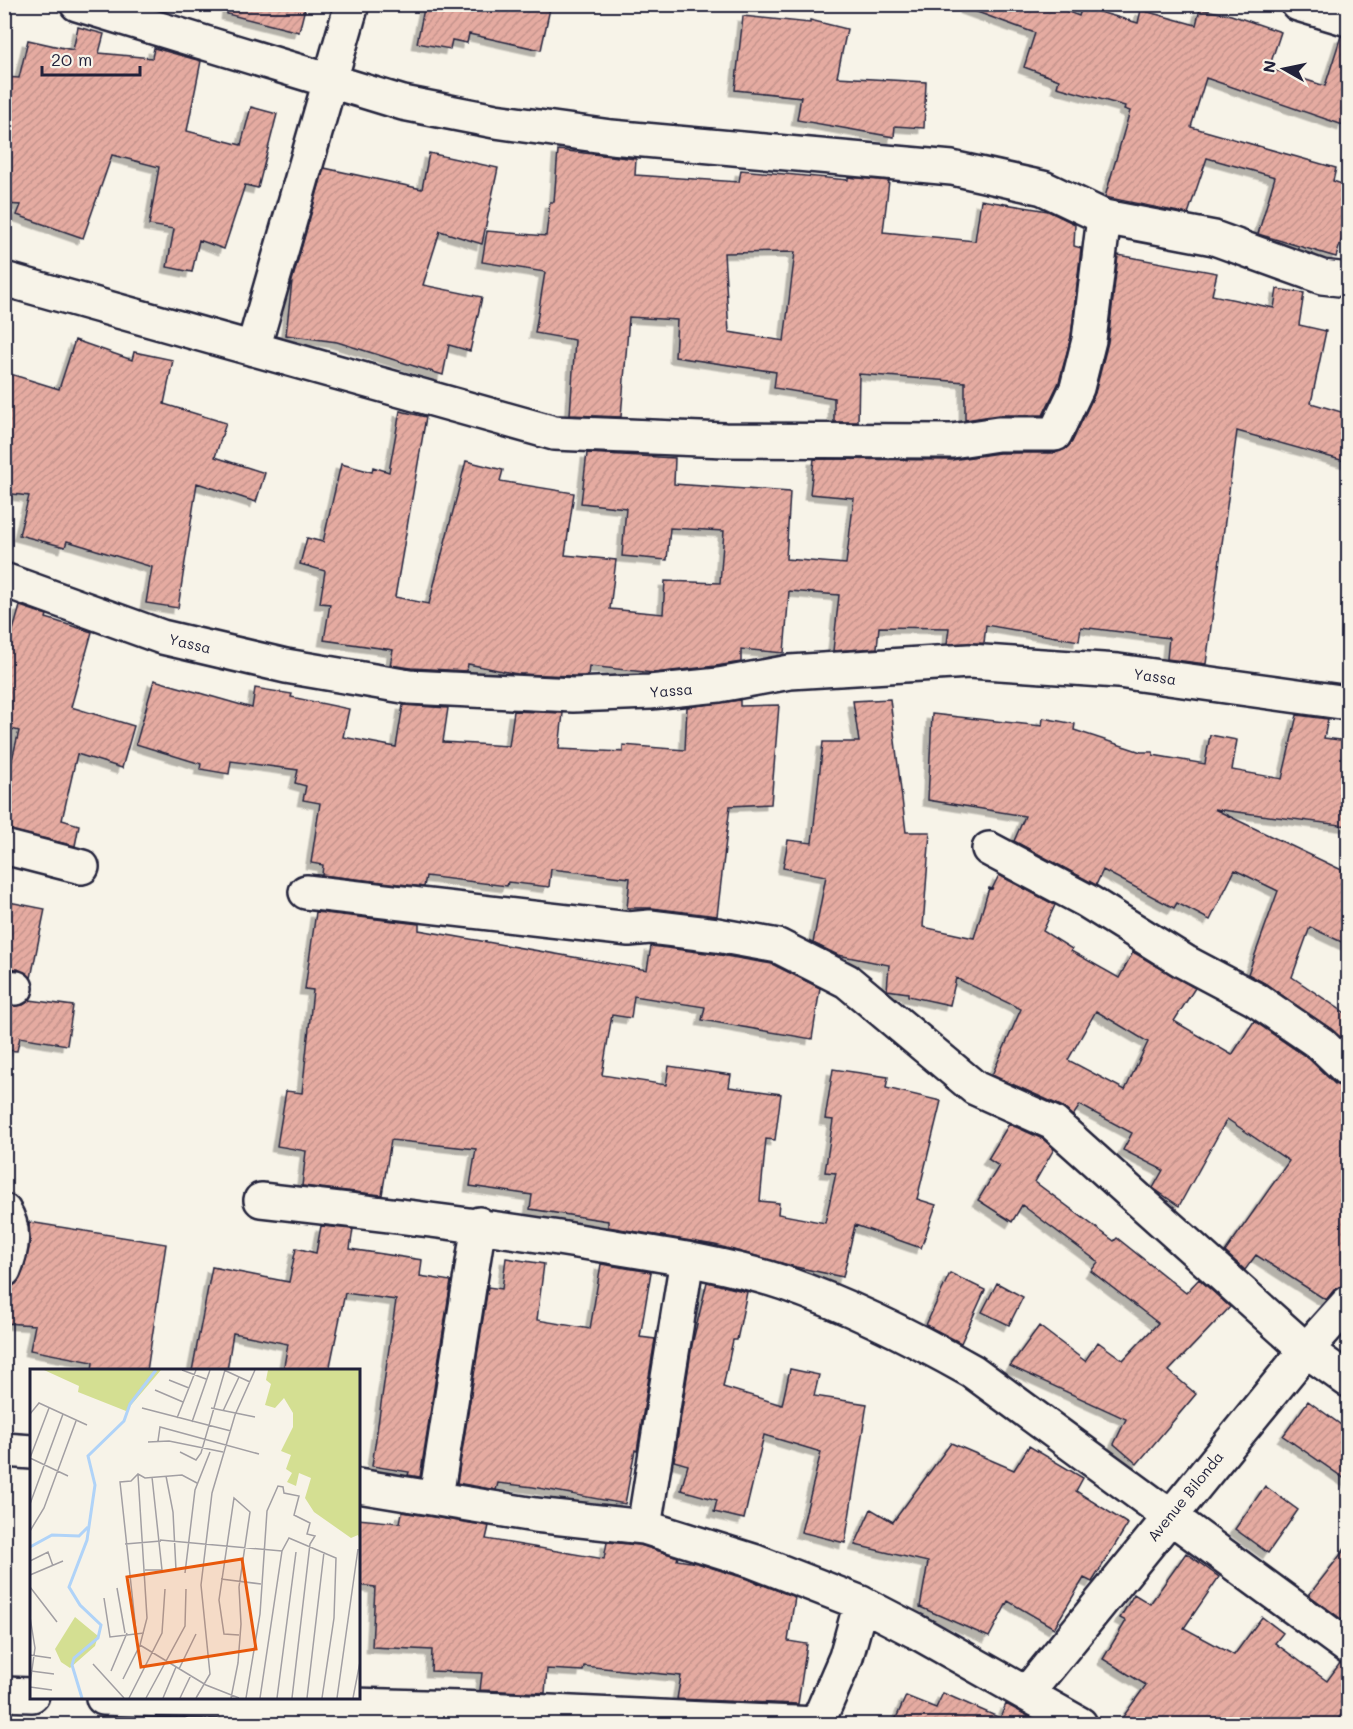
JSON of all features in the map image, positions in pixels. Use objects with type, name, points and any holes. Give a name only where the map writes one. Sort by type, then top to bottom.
[{"type":"street","points":[[77,4],[403,103],[518,124],[611,137],[952,168],[1043,188],[1104,217],[1214,238],[1322,277],[1348,280]]},
{"type":"street","points":[[253,349],[352,4]]},
{"type":"street","points":[[1298,4],[1348,19]]},
{"type":"street","points":[[4,279],[554,433],[725,440],[952,441],[998,434],[1055,434],[1077,388],[1089,340],[1104,217]]},
{"type":"street","name":"Yassa","points":[[4,580],[162,636],[286,666],[409,687],[573,695],[650,692],[719,685],[790,672],[969,661],[1118,671],[1348,704]]},
{"type":"street","points":[[4,847],[82,867]]},
{"type":"street","points":[[989,849],[1087,901],[1185,962],[1255,999],[1321,1044],[1348,1070]]},
{"type":"street","points":[[306,892],[629,929],[650,927],[706,933],[778,946],[847,981],[975,1088],[1053,1123],[1306,1350],[1348,1380]]},
{"type":"street","points":[[261,1200],[479,1224],[687,1259],[782,1283],[909,1335],[972,1371],[1170,1514],[1348,1647]]},
{"type":"street","points":[[4,1211],[11,1222],[11,1252],[4,1270]]},
{"type":"street","points":[[436,1497],[479,1224]]},
{"type":"street","points":[[644,1527],[687,1259]]},
{"type":"street","name":"Avenue Bilonda","points":[[1027,1693],[1170,1514],[1348,1303]]},
{"type":"street","points":[[4,1450],[30,1452]]},
{"type":"street","points":[[360,1486],[535,1515],[644,1527],[753,1561],[861,1604],[1027,1693],[1080,1725]]},
{"type":"street","points":[[172,1699],[459,1708],[817,1724],[846,1657],[861,1604]]},
{"type":"street","points":[[4,1694],[30,1695]]},
{"type":"building","points":[[228,4],[306,4],[299,32],[227,14]]},
{"type":"building","points":[[425,4],[551,4],[541,50],[469,34],[467,43],[452,40],[450,49],[417,43]]},
{"type":"building","points":[[967,4],[1048,4],[1079,16],[1082,7],[1138,23],[1141,10],[1196,25],[1200,9],[1231,15],[1281,32],[1269,68],[1325,86],[1341,36],[1348,37],[1348,107],[1343,125],[1206,78],[1191,127],[1336,168],[1333,181],[1348,186],[1348,220],[1336,257],[1258,234],[1275,177],[1207,158],[1188,214],[1105,197],[1130,111],[1124,109],[1125,106],[1057,87],[1059,80],[1024,67],[1035,33],[966,8]]},
{"type":"building","points":[[743,16],[810,23],[810,20],[847,29],[837,77],[926,82],[924,128],[895,126],[894,137],[797,120],[801,97],[735,90]]},
{"type":"building","points":[[78,27],[104,34],[99,53],[152,58],[154,48],[201,61],[187,131],[241,145],[251,107],[277,114],[258,188],[245,185],[224,249],[199,240],[192,272],[167,267],[174,229],[149,225],[159,167],[112,155],[83,238],[17,215],[21,205],[4,204],[4,77],[19,78],[28,40],[73,50]]},
{"type":"building","points":[[558,150],[636,159],[635,175],[739,182],[741,170],[848,180],[848,177],[889,181],[883,232],[975,241],[981,200],[1048,211],[1075,224],[1074,246],[1081,248],[1071,337],[1059,382],[1043,415],[998,415],[965,420],[965,382],[859,374],[858,422],[834,422],[834,398],[774,388],[776,372],[675,357],[677,320],[629,317],[621,417],[570,415],[575,340],[535,333],[545,272],[482,262],[487,231],[546,236],[550,202],[554,202]],"holes":[[[795,252],[784,341],[729,332],[724,253]]]},
{"type":"building","points":[[429,153],[498,168],[482,244],[440,231],[423,285],[482,297],[470,351],[449,345],[443,375],[337,342],[286,335],[292,281],[324,168],[422,189]]},
{"type":"building","points":[[1118,255],[1217,273],[1212,295],[1274,308],[1277,289],[1304,293],[1299,325],[1326,331],[1311,403],[1348,414],[1348,462],[1237,431],[1206,664],[1167,659],[1169,638],[1081,627],[1079,641],[986,625],[984,643],[947,644],[949,628],[879,627],[877,648],[833,651],[839,595],[789,591],[784,653],[741,649],[741,662],[654,673],[589,666],[588,676],[517,674],[468,664],[467,671],[411,668],[390,665],[393,650],[324,640],[330,604],[320,603],[325,571],[300,564],[307,538],[323,542],[341,464],[372,472],[373,467],[389,472],[400,411],[426,417],[395,597],[429,604],[466,461],[503,470],[500,481],[574,493],[565,555],[616,560],[610,609],[663,614],[665,581],[720,583],[724,531],[670,528],[667,560],[622,556],[626,508],[581,503],[587,453],[675,458],[674,484],[790,492],[786,559],[846,564],[854,498],[810,494],[814,459],[952,460],[999,453],[1055,453],[1065,449],[1072,442],[1095,393],[1108,342]]},
{"type":"building","points":[[75,340],[132,360],[134,352],[173,360],[164,404],[226,423],[215,457],[265,473],[256,502],[197,483],[178,608],[146,603],[152,567],[67,541],[65,547],[19,535],[29,496],[4,493],[4,372],[59,389]]},
{"type":"building","points":[[20,606],[47,615],[46,618],[92,632],[71,707],[134,726],[122,768],[77,754],[62,820],[79,825],[75,846],[4,829],[4,792],[19,731],[4,727],[4,662]]},
{"type":"building","points":[[154,680],[252,708],[255,688],[292,694],[291,697],[349,709],[343,737],[396,747],[403,705],[448,708],[443,742],[509,746],[514,711],[563,713],[559,749],[623,752],[623,745],[685,750],[687,707],[740,700],[740,706],[779,705],[771,804],[730,806],[717,916],[652,908],[627,908],[630,878],[551,869],[549,887],[508,882],[507,886],[426,876],[424,887],[322,875],[323,865],[311,863],[320,803],[303,800],[306,786],[295,783],[298,770],[231,761],[229,774],[200,769],[201,764],[136,744]]},
{"type":"building","points":[[890,699],[906,832],[930,832],[923,927],[974,938],[989,888],[992,889],[999,875],[1055,905],[1043,931],[1072,949],[1071,951],[1119,978],[1133,952],[1195,988],[1174,1021],[1232,1055],[1254,1021],[1309,1059],[1335,1084],[1348,1090],[1348,1285],[1334,1290],[1326,1300],[1256,1255],[1245,1270],[1225,1252],[1289,1161],[1227,1119],[1179,1206],[1153,1188],[1163,1170],[1123,1150],[1132,1133],[1080,1105],[1073,1116],[1061,1106],[992,1075],[1021,1009],[956,978],[950,1005],[908,996],[908,993],[887,990],[889,965],[838,955],[813,943],[826,876],[783,868],[788,840],[812,843],[823,742],[859,742],[853,701]],"holes":[[[1096,1011],[1148,1042],[1125,1090],[1068,1060]]]},
{"type":"building","points":[[932,714],[1042,726],[1043,718],[1075,724],[1074,730],[1141,752],[1153,752],[1153,755],[1205,764],[1210,735],[1237,740],[1232,770],[1282,779],[1297,715],[1328,719],[1324,738],[1348,741],[1348,826],[1214,809],[1348,873],[1348,945],[1310,927],[1292,977],[1348,1015],[1348,1027],[1342,1038],[1266,984],[1248,974],[1278,891],[1235,870],[1210,920],[1177,903],[1174,908],[1103,870],[1096,885],[1014,841],[1025,816],[928,800]]},
{"type":"building","points":[[9,902],[45,909],[31,978],[18,969],[4,968],[4,927]]},
{"type":"building","points":[[316,912],[419,924],[419,930],[647,970],[651,946],[714,954],[772,964],[820,988],[812,1039],[702,1020],[705,1007],[634,996],[631,1018],[612,1015],[602,1075],[666,1085],[669,1066],[731,1075],[729,1087],[781,1094],[775,1140],[766,1139],[760,1201],[779,1203],[778,1214],[825,1223],[836,1173],[825,1172],[833,1120],[825,1119],[833,1069],[888,1077],[886,1088],[941,1101],[917,1199],[936,1205],[921,1248],[855,1225],[843,1277],[715,1245],[608,1227],[608,1221],[530,1209],[532,1195],[470,1186],[476,1149],[391,1140],[382,1195],[302,1186],[306,1151],[277,1146],[286,1091],[302,1093],[313,990],[305,989]]},
{"type":"building","points":[[30,1000],[73,1006],[67,1045],[20,1037],[17,1051],[4,1050],[4,1006],[23,1005]]},
{"type":"building","points":[[1009,1124],[1043,1139],[1054,1149],[1035,1182],[1114,1241],[1117,1238],[1186,1293],[1199,1279],[1230,1307],[1169,1371],[1196,1394],[1137,1464],[1114,1444],[1126,1419],[1010,1366],[1039,1326],[1085,1361],[1098,1342],[1123,1360],[1158,1323],[1091,1271],[1098,1262],[1022,1205],[1012,1222],[978,1200],[999,1166],[988,1159]]},
{"type":"building","points":[[29,1222],[166,1244],[147,1369],[92,1369],[93,1362],[30,1350],[35,1325],[4,1323],[4,1288],[16,1284],[24,1269],[30,1242]]},
{"type":"building","points":[[321,1226],[353,1229],[350,1249],[422,1260],[420,1276],[451,1281],[420,1477],[408,1475],[409,1472],[372,1466],[396,1300],[345,1293],[329,1369],[283,1369],[288,1344],[233,1333],[227,1369],[192,1369],[212,1267],[289,1282],[296,1248],[316,1253]]},
{"type":"building","points":[[506,1258],[544,1264],[537,1320],[590,1329],[601,1264],[651,1272],[640,1337],[655,1339],[637,1451],[635,1450],[625,1504],[533,1487],[498,1483],[496,1490],[457,1483],[488,1287],[502,1289]]},
{"type":"building","points":[[950,1273],[985,1290],[961,1343],[926,1325]]},
{"type":"building","points":[[707,1282],[747,1292],[737,1340],[733,1340],[723,1387],[782,1405],[790,1369],[819,1375],[814,1396],[867,1404],[845,1543],[801,1532],[821,1452],[764,1435],[744,1519],[714,1512],[717,1500],[681,1490],[688,1465],[674,1461],[692,1345]]},
{"type":"building","points":[[997,1283],[1023,1297],[1009,1325],[982,1312]]},
{"type":"building","points":[[1308,1401],[1348,1430],[1348,1481],[1283,1436]]},
{"type":"building","points":[[951,1443],[1014,1470],[1029,1446],[1083,1478],[1076,1491],[1128,1524],[1092,1582],[1084,1578],[1054,1628],[1008,1601],[989,1637],[920,1607],[928,1562],[855,1545],[871,1509],[893,1522]]},
{"type":"building","points":[[1265,1486],[1298,1510],[1268,1553],[1235,1529]]},
{"type":"building","points":[[402,1512],[489,1526],[486,1539],[604,1559],[607,1542],[640,1545],[678,1557],[677,1560],[697,1563],[795,1597],[788,1641],[807,1644],[798,1704],[677,1699],[681,1676],[584,1666],[583,1671],[547,1669],[545,1693],[480,1690],[482,1673],[431,1671],[432,1650],[372,1647],[375,1587],[360,1585],[360,1519],[400,1523]]},
{"type":"building","points":[[1348,1545],[1348,1624],[1309,1595]]},
{"type":"building","points":[[1186,1553],[1219,1577],[1184,1628],[1234,1655],[1262,1617],[1283,1633],[1275,1643],[1327,1681],[1340,1663],[1348,1665],[1348,1705],[1334,1725],[1117,1725],[1146,1685],[1103,1659],[1126,1621],[1120,1618],[1134,1594],[1150,1604]]},
{"type":"building","points":[[943,1693],[1000,1718],[1006,1704],[1028,1716],[1025,1725],[893,1725],[906,1696],[936,1708]]}]
